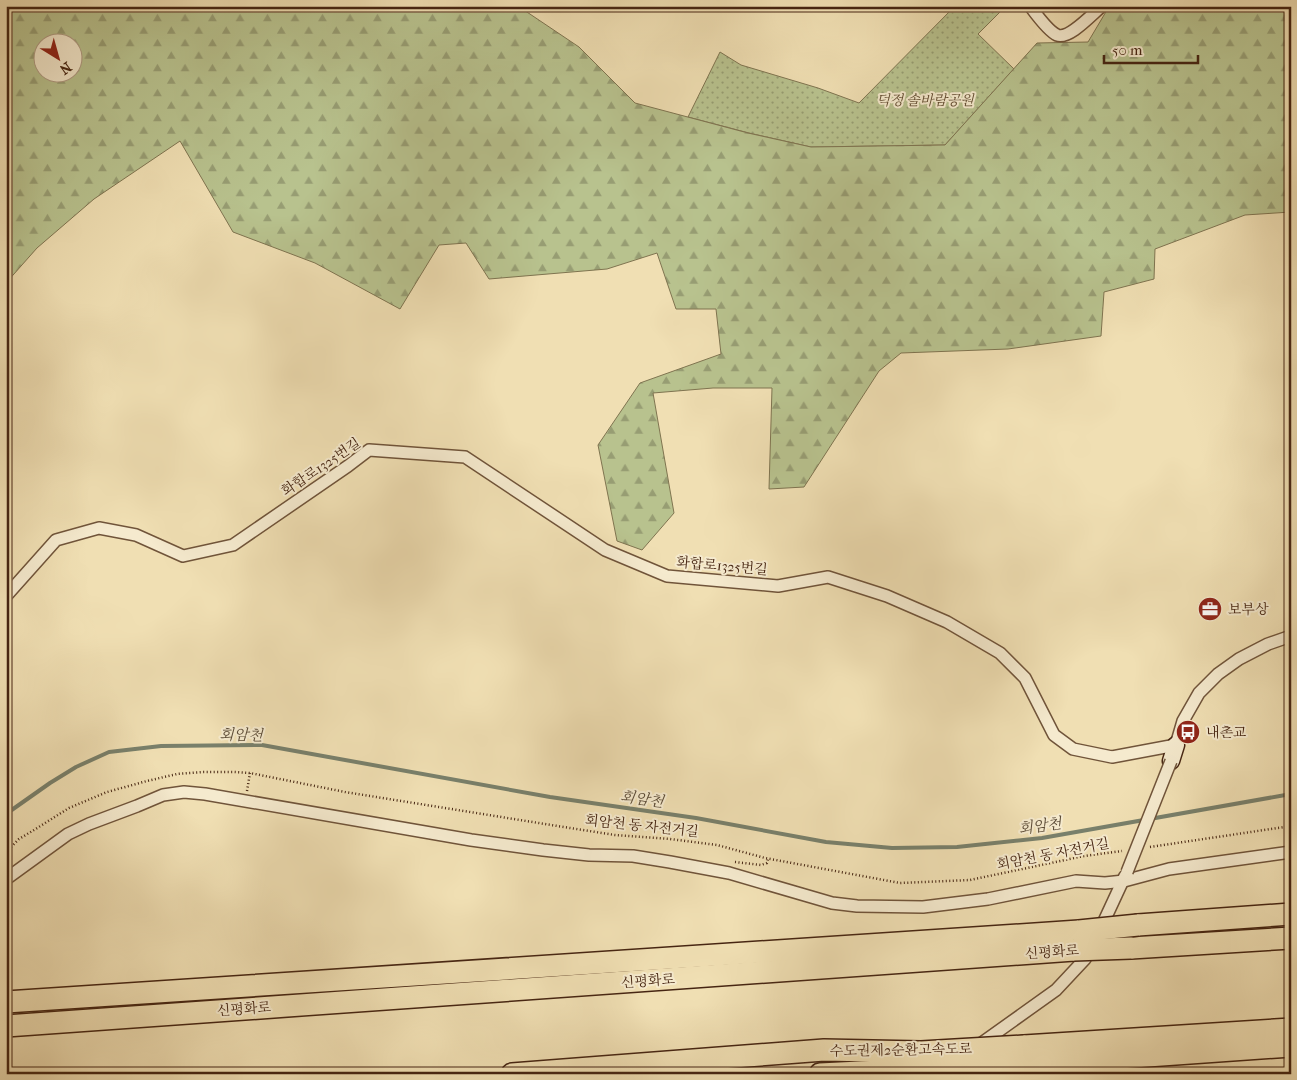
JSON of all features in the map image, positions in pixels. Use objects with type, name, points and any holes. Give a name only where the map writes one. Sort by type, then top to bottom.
[{"type":"highway","name":"신평화로","points":[[6,1026],[1076,941],[1138,925],[1291,914]]},
{"type":"highway","name":"신평화로","points":[[6,1002],[1076,941],[1131,948],[1291,938]]},
{"type":"highway","name":"수도권제2순환고속도로","points":[[1022,1056],[1291,1029]]},
{"type":"highway","name":"수도권제2순환고속도로","points":[[820,1074],[921,1061],[1291,1046]]},
{"type":"highway","name":"수도권제2순환고속도로","points":[[512,1074],[824,1050],[921,1061]]},
{"type":"street","points":[[1030,6],[1051,31],[1056,35],[1062,36],[1072,32],[1102,6]]},
{"type":"street","name":"화합로1325번길","points":[[6,596],[56,540],[99,528],[136,535],[183,556],[233,545],[348,466],[368,450],[465,457],[605,550],[667,576],[778,586],[828,577],[887,596],[947,622],[1000,653],[1025,678],[1054,735],[1073,749],[1112,757],[1173,753]]},
{"type":"street","points":[[943,1074],[947,1069],[1056,990],[1085,959],[1125,876],[1173,753],[1183,721],[1199,693],[1218,674],[1239,659],[1268,644],[1291,636]]},
{"type":"street","points":[[6,878],[68,834],[163,796],[184,792],[205,794],[480,842],[589,855],[634,856],[670,862],[729,873],[832,903],[857,906],[923,907],[988,899],[1076,881],[1105,883],[1125,876],[1291,852]]},
{"type":"path","name":"회암천 동 자전거길","points":[[6,852],[20,839],[69,808],[107,792],[177,774],[204,772],[250,772],[345,792],[570,828],[693,841],[717,845],[765,858],[900,883],[970,880],[1084,856],[1124,851]]},
{"type":"path","points":[[245,801],[250,772]]},
{"type":"path","points":[[1143,848],[1291,826]]},
{"type":"green space","points":[[6,6],[518,6],[579,47],[635,103],[748,133],[811,147],[945,145],[1037,43],[1088,42],[1111,6],[1291,6],[1291,212],[1245,215],[1155,249],[1154,279],[1104,292],[1101,336],[1008,349],[901,353],[879,371],[804,487],[769,489],[772,388],[713,388],[653,393],[674,513],[642,550],[617,541],[598,445],[640,383],[721,354],[716,309],[676,309],[657,253],[607,269],[489,279],[466,243],[439,245],[400,309],[315,263],[233,232],[180,141],[94,199],[37,248],[6,283]]},
{"type":"green space","name":"덕정 솔바람공원","points":[[955,6],[1006,6],[978,34],[1014,69],[945,145],[811,147],[688,117],[720,52],[741,65],[818,88],[859,103]]},
{"type":"waterway","name":"회암천","points":[[6,814],[76,767],[109,752],[161,746],[262,745],[550,797],[696,818],[826,842],[892,848],[957,847],[1042,838],[1291,794]]},
{"type":"place","name":"보부상","points":[[1210,609]]},
{"type":"place","name":"내촌교","points":[[1188,732]]}]
